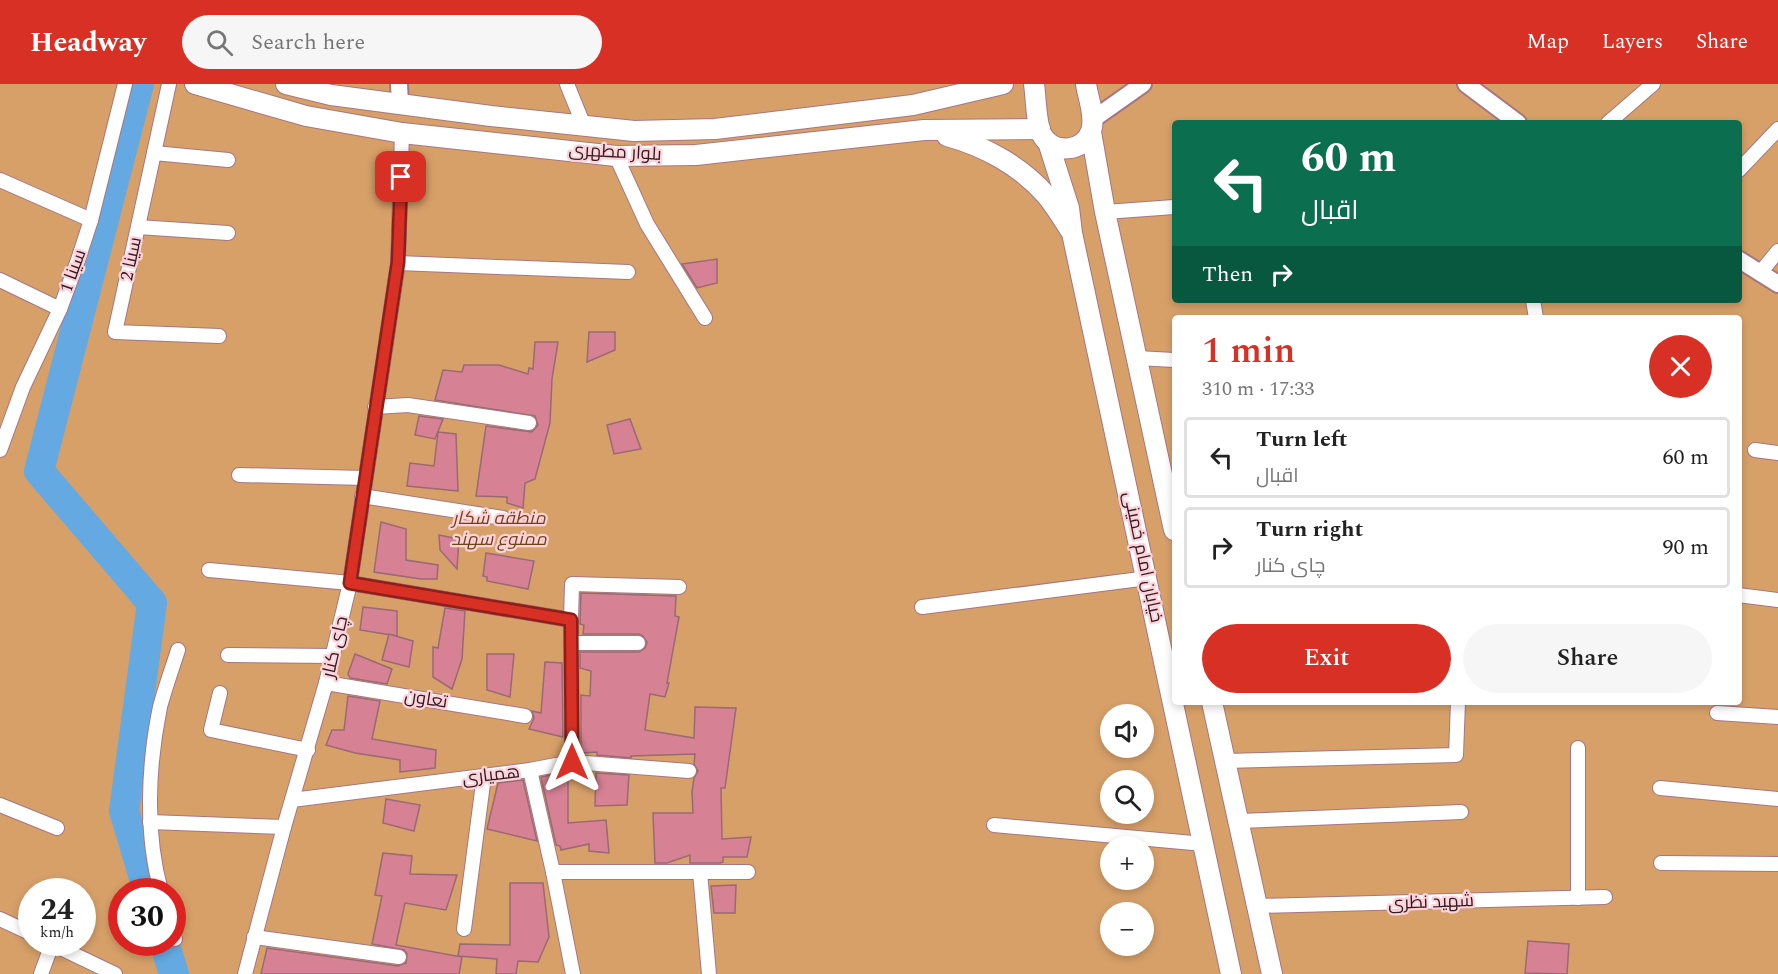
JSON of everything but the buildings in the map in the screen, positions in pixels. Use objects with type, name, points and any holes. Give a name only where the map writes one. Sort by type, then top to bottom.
[{"type":"main road","name":"بلوار مطهری","points":[[195,84],[306,116],[402,133],[616,156],[696,155],[924,130],[1044,135],[1063,149],[1080,145],[1092,126]]},
{"type":"main road","name":"بلوار مطهری","points":[[286,84],[331,95],[400,94],[490,116],[634,131],[715,129],[913,105],[1003,84]]},
{"type":"main road","name":"خیابان امام خمینی","points":[[1034,84],[1044,135],[1069,207],[1072,233],[1172,692]]},
{"type":"main road","name":"خیابان امام خمینی","points":[[1086,84],[1105,212],[1172,521]]},
{"type":"main road","points":[[400,94],[402,133]]},
{"type":"main road","points":[[924,130],[970,142],[1011,164],[1046,195],[1072,233]]},
{"type":"main road","name":"خیابان امام خمینی","points":[[1175,705],[1231,974]]},
{"type":"main road","points":[[1213,705],[1272,974]]},
{"type":"street","name":"سینا 1","points":[[0,450],[23,387],[60,309],[91,220],[125,84]]},
{"type":"street","name":"سینا 2","points":[[169,84],[114,333],[219,336]]},
{"type":"street","points":[[567,84],[584,126]]},
{"type":"street","points":[[1092,126],[1143,84]]},
{"type":"street","points":[[1466,84],[1511,120]]},
{"type":"street","points":[[1611,120],[1653,84]]},
{"type":"street","points":[[1742,167],[1778,129]]},
{"type":"street","name":"چای کنار","points":[[245,974],[284,827],[326,683],[350,583],[398,262],[402,133]]},
{"type":"street","points":[[154,153],[228,160]]},
{"type":"street","points":[[616,156],[647,224],[705,318]]},
{"type":"street","points":[[0,180],[91,220]]},
{"type":"street","points":[[1105,212],[1172,207]]},
{"type":"street","points":[[138,227],[228,233]]},
{"type":"street","points":[[1760,273],[1778,251]]},
{"type":"street","points":[[398,262],[628,272]]},
{"type":"street","points":[[1742,262],[1778,284]]},
{"type":"street","points":[[0,280],[60,309]]},
{"type":"street","points":[[1137,358],[1172,360]]},
{"type":"street","points":[[375,407],[408,405],[529,423]]},
{"type":"street","points":[[1755,450],[1778,453]]},
{"type":"street","points":[[238,475],[364,478]]},
{"type":"street","points":[[362,496],[503,518]]},
{"type":"street","points":[[209,570],[350,583],[571,620]]},
{"type":"street","points":[[922,607],[1148,578]]},
{"type":"street","points":[[572,762],[572,584],[679,587]]},
{"type":"street","points":[[1742,596],[1778,600]]},
{"type":"street","points":[[571,643],[638,643]]},
{"type":"street","points":[[159,878],[150,822],[151,764],[161,706],[178,650]]},
{"type":"street","points":[[228,655],[333,656]]},
{"type":"street","name":"تعاون","points":[[326,683],[525,716]]},
{"type":"street","points":[[220,693],[211,730],[308,750]]},
{"type":"street","points":[[1226,761],[1456,755],[1458,705]]},
{"type":"street","points":[[1717,713],[1778,717]]},
{"type":"street","points":[[1578,748],[1578,898]]},
{"type":"street","name":"همیاری","points":[[292,800],[530,770],[572,762],[689,771]]},
{"type":"street","points":[[530,770],[573,974]]},
{"type":"street","points":[[464,929],[484,776]]},
{"type":"street","points":[[1660,788],[1778,799]]},
{"type":"street","points":[[0,805],[57,828]]},
{"type":"street","points":[[1239,821],[1461,812]]},
{"type":"street","points":[[150,822],[284,827]]},
{"type":"street","points":[[994,825],[1204,844]]},
{"type":"street","points":[[1661,863],[1778,864]]},
{"type":"street","points":[[553,872],[748,872]]},
{"type":"street","points":[[700,872],[709,974]]},
{"type":"street","name":"شهید نظری","points":[[1257,906],[1605,897]]},
{"type":"street","points":[[0,919],[18,927]]},
{"type":"street","points":[[254,936],[399,957]]},
{"type":"street","points":[[40,974],[46,956]]},
{"type":"street","points":[[77,956],[115,974]]},
{"type":"green space","name":"منطقه شکار ممنوع سهند","points":[[0,84],[1778,84],[1778,974],[0,974]]},
{"type":"waterway","points":[[139,84],[39,471],[152,603],[124,811],[144,878]]},
{"type":"waterway","points":[[168,956],[174,974]]},
{"type":"route","points":[[401,177],[398,262],[350,583],[571,620],[572,762]]}]
